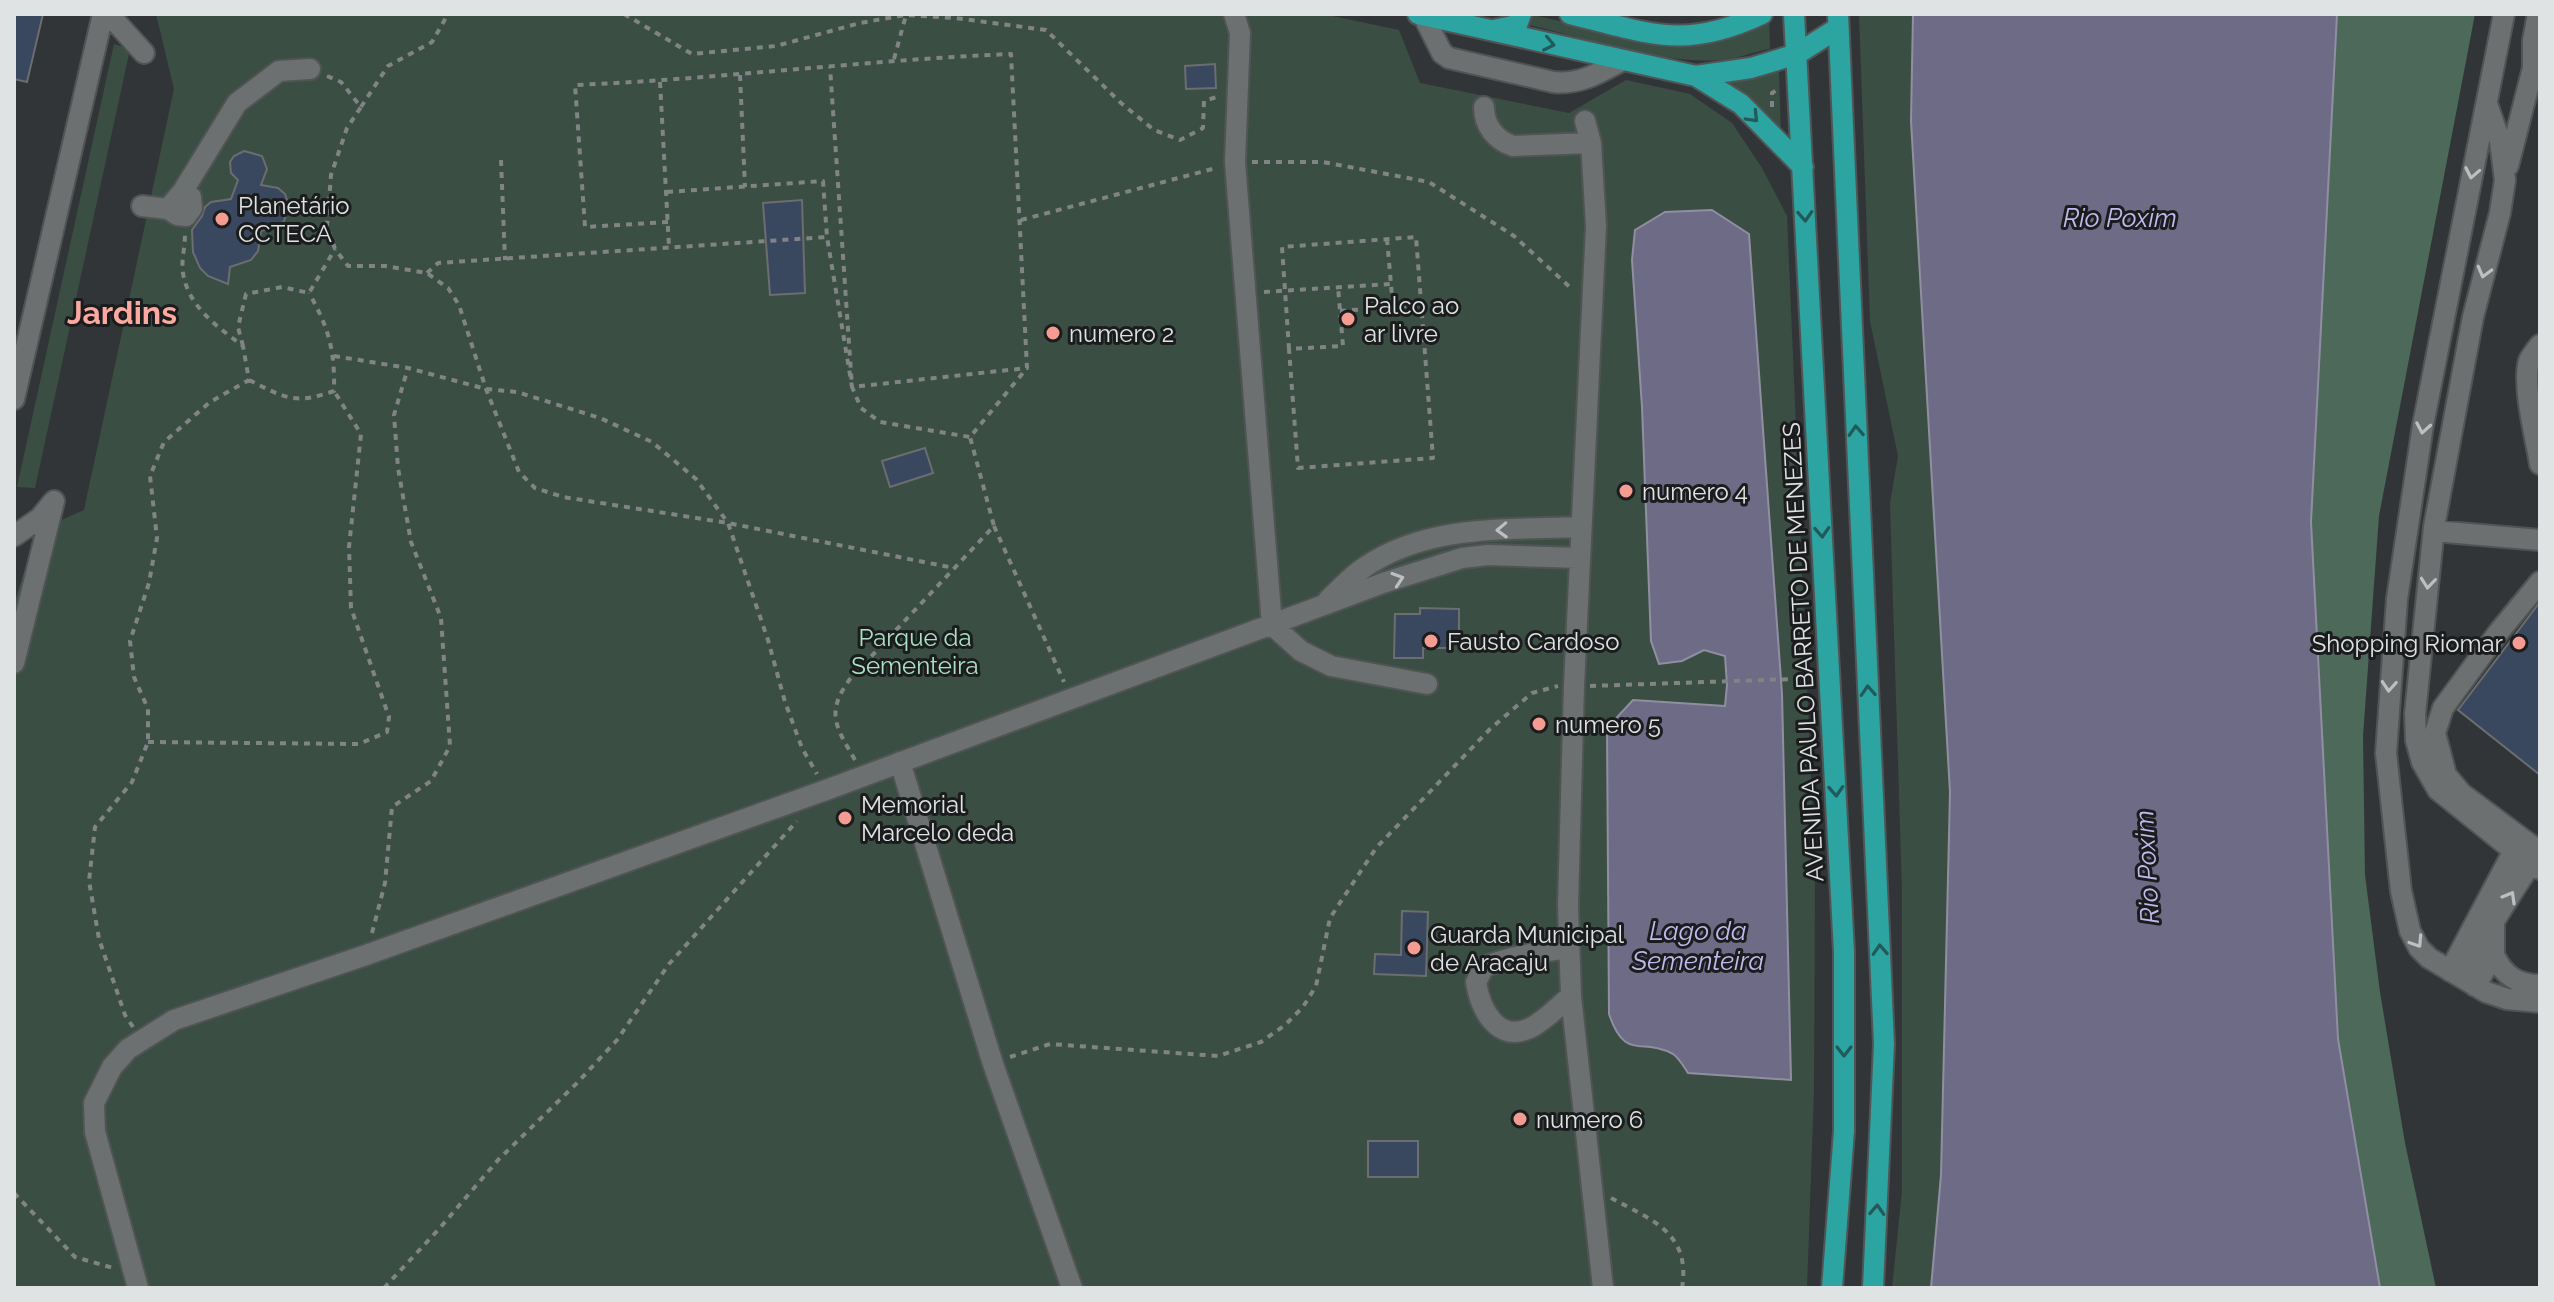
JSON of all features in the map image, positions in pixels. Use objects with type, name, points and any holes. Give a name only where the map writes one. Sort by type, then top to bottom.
[{"type":"main road","points":[[1490,31],[1517,25],[1521,14]]},
{"type":"main road","points":[[1570,14],[1648,33],[1689,37],[1729,29],[1762,14]]},
{"type":"main road","name":"AVENIDA PAULO BARRETO DE MENEZES","points":[[1794,14],[1844,952],[1844,1131],[1832,1288]]},
{"type":"main road","points":[[1421,15],[1696,76],[1741,104],[1803,167]]},
{"type":"main road","points":[[1696,76],[1751,68],[1797,54],[1838,21]]},
{"type":"main road","points":[[1838,21],[1884,1044],[1873,1288]]},
{"type":"street","points":[[1251,14],[1237,24],[1235,162],[1272,625],[1301,651],[1331,666],[1427,684]]},
{"type":"street","points":[[2504,14],[2423,425],[2397,599],[2386,728],[2394,838],[2404,910],[2419,948],[2461,978],[2507,999],[2540,1002]]},
{"type":"street","points":[[2461,978],[2537,859],[2438,790],[2422,762],[2416,740],[2415,714],[2434,531],[2473,317],[2500,213],[2505,180],[2536,74],[2533,41],[2538,14]]},
{"type":"street","points":[[1421,15],[1442,53],[1449,58],[1553,82],[1568,84],[1583,81],[1623,60]]},
{"type":"street","points":[[14,399],[20,339],[102,16],[114,20],[144,53]]},
{"type":"street","points":[[142,206],[177,213],[183,191],[237,103],[279,71],[310,69]]},
{"type":"street","points":[[2486,102],[2500,141],[2505,180]]},
{"type":"street","points":[[1484,107],[1488,126],[1504,143],[1513,146],[1591,143]]},
{"type":"street","points":[[1585,121],[1591,143],[1596,226],[1574,686],[1569,948],[1571,996],[1603,1288]]},
{"type":"street","points":[[2540,345],[2529,360],[2528,375],[2540,464]]},
{"type":"street","points":[[14,536],[40,518],[54,501],[14,663]]},
{"type":"street","points":[[1320,607],[1368,564],[1428,538],[1465,532],[1580,527]]},
{"type":"street","points":[[2434,531],[2540,540]]},
{"type":"street","points":[[137,1281],[95,1132],[94,1103],[112,1067],[128,1049],[174,1020],[366,955],[826,790],[1383,583],[1462,558],[1488,555],[1579,558]]},
{"type":"street","points":[[2517,844],[2461,793],[2446,775],[2435,733],[2443,708],[2540,582]]},
{"type":"street","points":[[900,762],[993,1064],[1072,1288]]},
{"type":"street","points":[[2461,978],[2517,844]]},
{"type":"street","points":[[2494,925],[2494,955],[2501,969],[2512,978],[2540,985]]},
{"type":"street","points":[[1569,948],[1520,954],[1484,967],[1476,982],[1489,1019],[1503,1029],[1516,1032],[1540,1021],[1571,996]]},
{"type":"street","points":[[2461,978],[2494,955]]},
{"type":"path","points":[[448,14],[432,42],[388,66],[347,128],[331,175],[327,226],[335,249],[348,266],[385,266],[427,273],[448,288],[459,305],[486,389],[519,472],[535,488],[563,497],[728,523],[954,568]]},
{"type":"path","points":[[624,14],[692,54],[776,46],[860,23],[906,15],[1046,30],[1121,103],[1154,130],[1180,140],[1203,128],[1204,101],[1238,91]]},
{"type":"path","points":[[894,59],[906,15]]},
{"type":"path","points":[[668,222],[585,227],[575,85],[740,75],[894,59],[1011,54],[1027,368],[970,437]]},
{"type":"path","points":[[830,67],[852,387]]},
{"type":"path","points":[[310,69],[341,82],[361,107]]},
{"type":"path","points":[[740,75],[745,187]]},
{"type":"path","points":[[660,81],[669,247]]},
{"type":"path","points":[[501,160],[505,260]]},
{"type":"path","points":[[1021,220],[1235,162],[1323,162],[1429,182],[1514,236],[1591,307]]},
{"type":"path","points":[[667,192],[823,181],[827,237],[852,387],[861,408],[880,422],[970,437]]},
{"type":"path","points":[[177,213],[183,273],[191,293],[209,321],[243,346]]},
{"type":"path","points":[[427,273],[438,263],[827,237]]},
{"type":"path","points":[[1416,237],[1433,458],[1298,468],[1282,247],[1387,239],[1416,237]]},
{"type":"path","points":[[1387,239],[1393,307]]},
{"type":"path","points":[[309,293],[335,249]]},
{"type":"path","points":[[1246,294],[1391,284]]},
{"type":"path","points":[[148,742],[359,744],[387,732],[389,717],[351,608],[349,547],[361,434],[334,391],[334,356],[325,320],[309,293],[282,287],[246,294],[238,327],[249,380]]},
{"type":"path","points":[[1289,349],[1343,346],[1338,287]]},
{"type":"path","points":[[1340,311],[1421,305]]},
{"type":"path","points":[[334,356],[408,368],[486,389],[517,392],[600,418],[652,442],[696,479],[728,523],[802,748],[826,790],[678,953],[617,1040],[498,1160],[384,1288]]},
{"type":"path","points":[[366,955],[385,883],[392,807],[431,781],[450,746],[441,618],[411,542],[398,468],[394,415],[408,368]]},
{"type":"path","points":[[852,387],[1027,368]]},
{"type":"path","points":[[249,380],[284,398],[312,399],[334,391]]},
{"type":"path","points":[[142,1040],[125,1015],[99,939],[89,881],[95,827],[132,782],[148,742],[148,709],[134,677],[130,641],[149,583],[157,538],[150,476],[164,442],[210,402],[249,380]]},
{"type":"path","points":[[970,437],[994,526],[1072,699]]},
{"type":"path","points":[[863,776],[837,729],[836,698],[850,679],[994,526]]},
{"type":"path","points":[[993,1064],[1050,1044],[1203,1056],[1231,1053],[1261,1042],[1294,1016],[1316,986],[1330,918],[1376,848],[1490,729],[1532,693],[1560,685],[1793,679]]},
{"type":"path","points":[[1592,1187],[1660,1225],[1678,1246],[1685,1269],[1682,1288]]},
{"type":"path","points":[[14,1193],[75,1257],[137,1281]]},
{"type":"green space","name":"Parque da Sementeira","points":[[156,14],[1323,14],[1399,30],[1420,83],[1569,113],[1626,80],[1690,94],[1732,123],[1762,168],[1787,216],[1815,874],[1814,1090],[1807,1288],[14,1288],[14,603],[39,530],[84,510],[174,89]]},
{"type":"green space","points":[[1528,14],[1644,40],[1769,20],[1770,49],[1722,60],[1674,58],[1623,49],[1525,24]]},
{"type":"green space","points":[[1859,14],[1913,14],[1911,121],[1950,792],[1941,1175],[1931,1288],[1892,1288],[1902,1191],[1902,893],[1890,503],[1898,456],[1870,321]]},
{"type":"green space","points":[[2337,14],[2475,14],[2379,516],[2363,736],[2365,875],[2380,992],[2405,1143],[2436,1288],[2380,1288],[2338,1039],[2311,522]]},
{"type":"green space","points":[[114,44],[130,49],[35,488],[17,487]]},
{"type":"green space","points":[[1779,71],[1781,138],[1721,81]]},
{"type":"water","name":"Rio Poxim","points":[[1913,14],[2337,14],[2311,522],[2338,1039],[2380,1288],[1931,1288],[1941,1175],[1950,792],[1911,121]]},
{"type":"water","name":"Lago da Sementeira","points":[[1712,210],[1749,234],[1782,694],[1791,1080],[1688,1073],[1673,1054],[1662,1049],[1635,1046],[1621,1038],[1609,1014],[1607,728],[1633,700],[1725,706],[1725,656],[1704,650],[1682,661],[1659,664],[1651,641],[1642,407],[1632,260],[1635,230],[1665,212]]},
{"type":"building","points":[[14,14],[43,14],[27,82],[14,79]]},
{"type":"building","points":[[1215,64],[1216,88],[1186,89],[1185,66]]},
{"type":"building","name":"Planetário CCTECA","points":[[244,151],[262,156],[267,169],[261,185],[278,188],[285,194],[289,206],[284,221],[261,231],[258,251],[251,260],[230,267],[228,284],[208,276],[200,268],[193,252],[192,230],[211,202],[231,199],[238,180],[231,173],[230,162]]},
{"type":"building","points":[[802,200],[805,293],[770,295],[763,203]]},
{"type":"building","points":[[925,448],[933,473],[890,487],[882,461]]},
{"type":"building","name":"Shopping Riomar","points":[[2540,602],[2540,775],[2458,710]]},
{"type":"building","points":[[1420,608],[1459,609],[1459,644],[1451,644],[1451,648],[1423,648],[1423,658],[1394,658],[1395,614],[1420,614]]},
{"type":"building","points":[[1402,911],[1428,912],[1426,976],[1374,974],[1375,954],[1401,955]]},
{"type":"building","points":[[1368,1141],[1418,1141],[1418,1177],[1368,1177]]},
{"type":"place","name":"Planetário CCTECA","points":[[222,219]]},
{"type":"place","name":"Palco ao ar livre","points":[[1348,319]]},
{"type":"place","name":"numero 2","points":[[1053,333]]},
{"type":"place","name":"numero 4","points":[[1626,491]]},
{"type":"place","name":"Fausto Cardoso","points":[[1431,641]]},
{"type":"place","name":"Shopping Riomar","points":[[2519,643]]},
{"type":"place","name":"numero 5","points":[[1539,724]]},
{"type":"place","name":"Memorial Marcelo deda","points":[[845,818]]},
{"type":"place","name":"Guarda Municipal de Aracaju","points":[[1414,948]]},
{"type":"place","name":"numero 6","points":[[1520,1119]]},
{"type":"district","name":"Jardins","points":[[122,312]]}]
